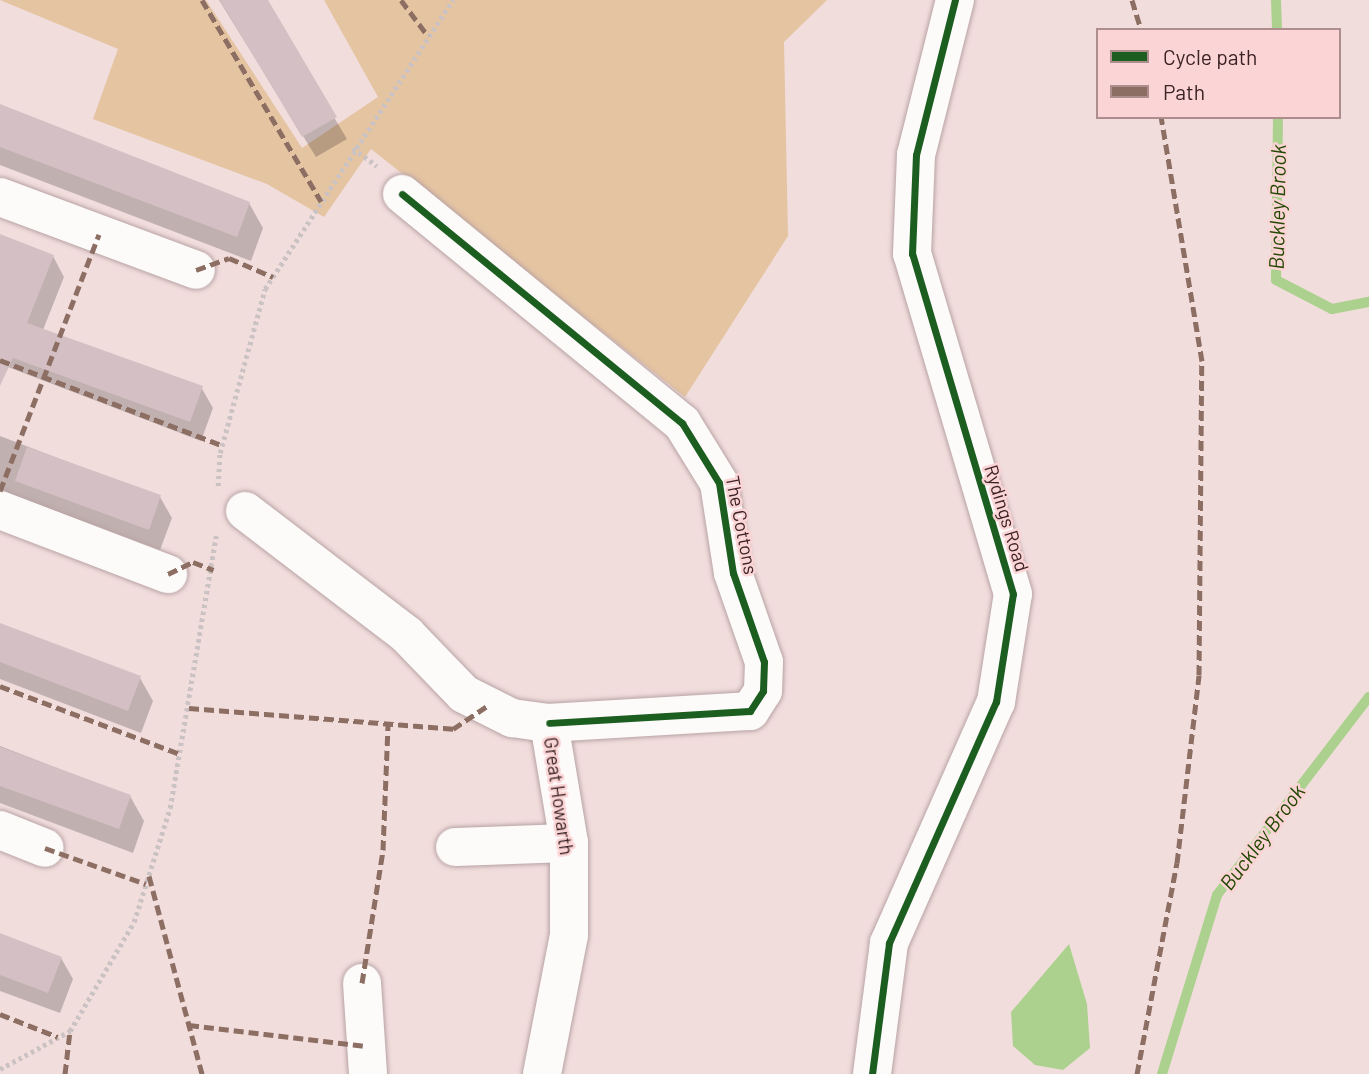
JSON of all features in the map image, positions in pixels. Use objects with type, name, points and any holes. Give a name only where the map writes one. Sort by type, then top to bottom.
[{"type":"street","name":"Rydings Road","points":[[872,1074],[889,943],[996,702],[1013,594],[912,254],[916,155],[955,0]]},
{"type":"street","name":"The Cottons","points":[[402,194],[682,423],[719,483],[729,560],[764,662],[763,691],[750,711],[548,723]]},
{"type":"street","points":[[0,197],[196,270]]},
{"type":"street","points":[[0,510],[168,574]]},
{"type":"street","name":"Great Howarth","points":[[245,511],[407,635],[464,694],[512,718],[548,723],[569,843],[569,935],[542,1074]]},
{"type":"street","points":[[0,830],[45,848]]},
{"type":"street","points":[[455,847],[569,843]]},
{"type":"street","points":[[362,983],[368,1074]]},
{"type":"path","points":[[0,1069],[70,1031]]},
{"type":"shaded area","points":[[0,0],[206,0],[302,148],[378,97],[324,0],[827,0],[784,42],[788,236],[685,397],[371,149],[324,217],[267,184],[93,119],[118,49]]},
{"type":"shaded area","points":[[1069,944],[1087,1004],[1090,1048],[1063,1070],[1035,1065],[1013,1046],[1011,1012]]},
{"type":"building","points":[[220,0],[268,0],[337,117],[302,137]]},
{"type":"building","points":[[0,104],[250,202],[237,237],[0,147]]},
{"type":"building","points":[[0,234],[54,255],[27,323],[203,386],[190,422],[13,358],[0,386]]},
{"type":"building","points":[[27,447],[161,495],[149,530],[15,481]]},
{"type":"building","points":[[0,623],[141,676],[128,711],[0,662]]},
{"type":"building","points":[[0,747],[131,795],[119,829],[0,786]]},
{"type":"building","points":[[0,933],[62,957],[48,993],[0,975]]},
{"type":"waterway","name":"Buckley Brook","points":[[1276,0],[1277,28]]},
{"type":"waterway","name":"Buckley Brook","points":[[1278,119],[1276,280],[1332,309],[1369,302]]},
{"type":"waterway","name":"Buckley Brook","points":[[1162,1074],[1217,895],[1369,697]]},
{"type":"marked path","points":[[202,0],[321,201]]},
{"type":"marked path","points":[[401,0],[428,36]]},
{"type":"marked path","points":[[1132,0],[1140,28]]},
{"type":"marked path","points":[[1137,1074],[1177,863],[1199,675],[1202,361],[1161,119]]},
{"type":"marked path","points":[[0,491],[99,234]]},
{"type":"marked path","points":[[196,270],[229,258],[273,277]]},
{"type":"marked path","points":[[0,360],[222,445]]},
{"type":"marked path","points":[[168,574],[193,562],[214,570]]},
{"type":"marked path","points":[[0,686],[180,754]]},
{"type":"marked path","points":[[189,708],[453,729],[486,707]]},
{"type":"marked path","points":[[362,983],[383,850],[388,724]]},
{"type":"marked path","points":[[45,848],[146,884]]},
{"type":"marked path","points":[[149,876],[202,1074]]},
{"type":"marked path","points":[[0,1014],[58,1037]]},
{"type":"marked path","points":[[189,1025],[366,1046]]},
{"type":"marked path","points":[[65,1074],[70,1031]]},
{"type":"cycle path","points":[[872,1074],[889,943],[996,702],[1013,594],[912,254],[916,155],[955,0]]},
{"type":"cycle path","points":[[402,194],[682,423],[719,483],[733,573],[764,662],[763,691],[750,711],[549,723]]}]
